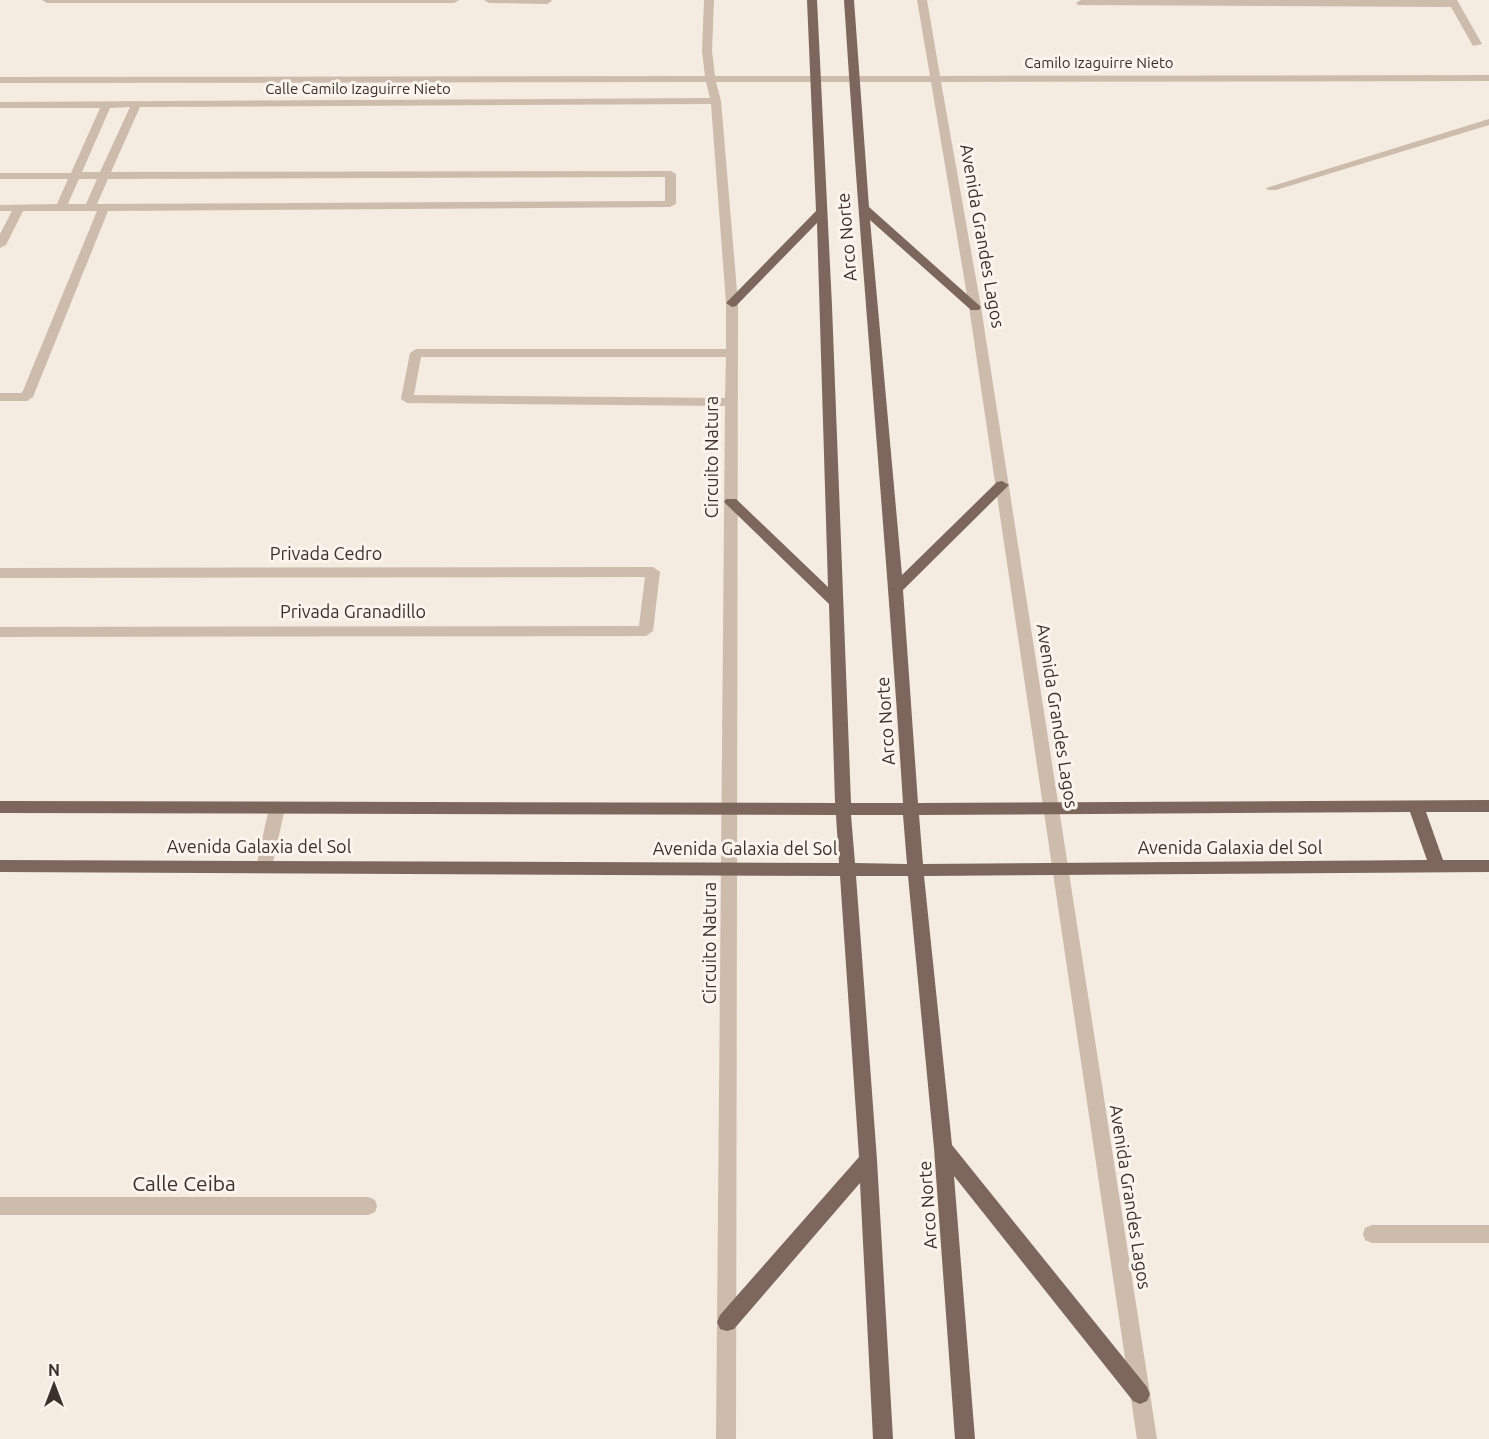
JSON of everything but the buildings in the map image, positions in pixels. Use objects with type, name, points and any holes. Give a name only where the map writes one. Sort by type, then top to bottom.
[{"type":"main road","name":"Arco Norte","points":[[812,0],[822,211],[843,809],[868,1160],[883,1439]]},
{"type":"main road","name":"Arco Norte","points":[[849,0],[863,207],[896,589],[915,870],[943,1148],[965,1439]]},
{"type":"main road","points":[[863,207],[975,308]]},
{"type":"main road","points":[[732,303],[822,211]]},
{"type":"main road","points":[[896,589],[1002,485]]},
{"type":"main road","points":[[731,502],[835,601]]},
{"type":"main road","points":[[1416,806],[1437,866]]},
{"type":"main road","points":[[0,807],[912,809],[1489,806]]},
{"type":"main road","name":"Avenida Galaxia del Sol","points":[[0,866],[915,870],[1489,866]]},
{"type":"main road","points":[[943,1148],[1140,1394]]},
{"type":"main road","points":[[727,1322],[868,1160]]},
{"type":"street","points":[[47,0],[454,0]]},
{"type":"street","points":[[489,0],[548,1]]},
{"type":"street","name":"Circuito Natura","points":[[709,0],[706,52],[708,79],[716,101],[732,303],[726,1439]]},
{"type":"street","name":"Avenida Grandes Lagos","points":[[922,0],[975,308],[1147,1439]]},
{"type":"street","points":[[1081,3],[1453,2],[1477,44]]},
{"type":"street","name":"Camilo Izaguirre Nieto","points":[[0,80],[1489,78]]},
{"type":"street","name":"Calle Camilo Izaguirre Nieto","points":[[0,105],[716,101]]},
{"type":"street","points":[[61,208],[106,105]]},
{"type":"street","points":[[90,207],[136,105]]},
{"type":"street","points":[[1272,188],[1489,123]]},
{"type":"street","points":[[0,176],[671,174],[670,204],[0,208]]},
{"type":"street","points":[[0,397],[27,397],[104,207]]},
{"type":"street","points":[[0,245],[19,208]]},
{"type":"street","points":[[732,353],[416,353],[407,399],[732,402]]},
{"type":"street","name":"Privada Cedro","points":[[0,573],[653,572]]},
{"type":"street","name":"Privada Granadillo","points":[[0,632],[646,631],[653,572]]},
{"type":"street","points":[[264,867],[277,808]]},
{"type":"street","name":"Calle Ceiba","points":[[0,1206],[368,1206]]},
{"type":"street","points":[[1372,1234],[1489,1233]]}]
